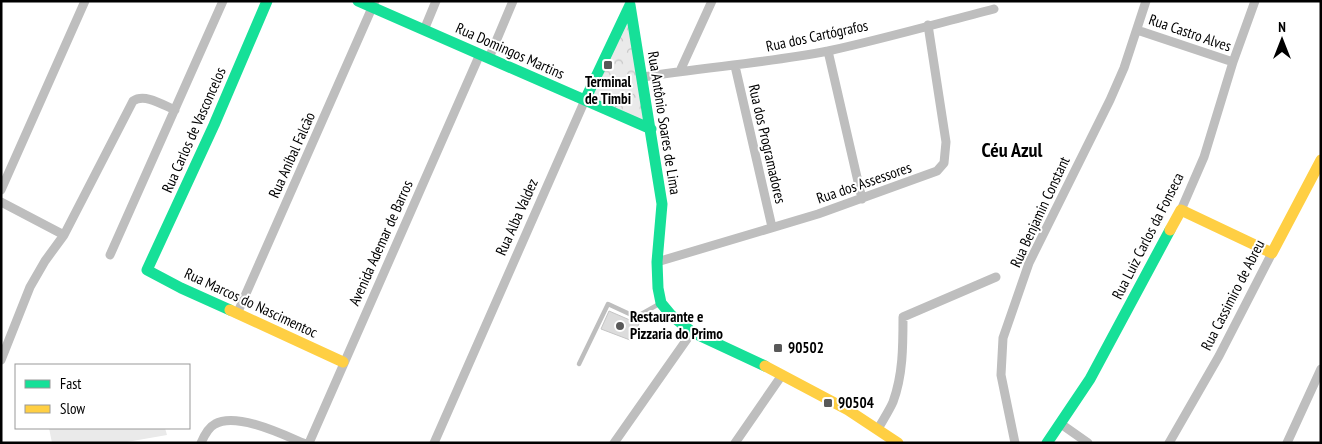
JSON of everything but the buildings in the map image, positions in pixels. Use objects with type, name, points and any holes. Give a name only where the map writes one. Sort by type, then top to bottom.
[{"type":"street","points":[[1,190],[85,1]]},
{"type":"street","name":"Rua Carlos de Vasconcelos","points":[[110,255],[223,1]]},
{"type":"street","name":"Rua Carlos de Vasconcelos","points":[[146,270],[214,125],[268,1]]},
{"type":"street","name":"Rua Domingos Martins","points":[[358,1],[374,4],[424,30],[651,129]]},
{"type":"street","points":[[424,30],[436,1]]},
{"type":"street","name":"Avenida Ademar de Barros","points":[[308,443],[343,362],[484,56],[512,1]]},
{"type":"street","points":[[680,71],[712,1]]},
{"type":"street","name":"Rua Benjamin Constant","points":[[1015,443],[1001,375],[1003,338],[1030,263],[1124,68],[1146,1]]},
{"type":"street","name":"Rua Luiz Carlos da Fonseca","points":[[1047,443],[1090,379],[1182,210],[1206,149],[1233,62],[1255,1]]},
{"type":"street","name":"Rua Antônio Soares de Lima","points":[[630,3],[662,204],[657,262],[658,288],[661,303]]},
{"type":"street","name":"Rua Alba Valdez","points":[[434,443],[585,100],[630,3]]},
{"type":"street","name":"Rua Aníbal Falcão","points":[[237,314],[374,4]]},
{"type":"street","name":"Rua dos Cartógrafos","points":[[643,77],[680,71],[735,66],[828,50],[994,9]]},
{"type":"street","name":"Rua dos Assessores","points":[[657,262],[862,199],[937,172],[944,163],[946,142],[928,25]]},
{"type":"street","name":"Rua Castro Alves","points":[[1137,30],[1233,62]]},
{"type":"street","points":[[828,50],[862,199]]},
{"type":"street","name":"Rua dos Programadores","points":[[735,66],[772,227]]},
{"type":"street","points":[[1,360],[30,287],[45,261],[64,235],[133,101],[140,98],[146,99],[174,110]]},
{"type":"street","name":"Rua Cassimiro de Abreu","points":[[1169,443],[1219,356],[1321,160]]},
{"type":"street","points":[[1,202],[64,235]]},
{"type":"street","points":[[1182,210],[1272,253]]},
{"type":"street","name":"Rua Marcos do Nascimentoc","points":[[146,270],[343,362]]},
{"type":"street","points":[[878,429],[892,403],[898,383],[902,360],[903,317],[996,277]]},
{"type":"street","points":[[661,303],[671,315],[692,332],[782,375],[848,410],[898,443]]},
{"type":"street","points":[[614,443],[692,332]]},
{"type":"street","points":[[1288,443],[1321,369]]},
{"type":"street","points":[[735,443],[782,375]]},
{"type":"street","points":[[201,443],[208,430],[215,424],[224,421],[238,421],[260,425],[302,443]]},
{"type":"street","points":[[1061,424],[1088,443]]},
{"type":"lane","points":[[579,364],[608,304],[636,317],[661,303]]},
{"type":"green space","points":[[630,5],[651,129],[585,100]]},
{"type":"green space","points":[[49,429],[165,429],[167,435],[121,443],[52,443]]},
{"type":"traffic: fast","points":[[230,310],[147,270],[214,125],[267,1]]},
{"type":"traffic: fast","points":[[358,1],[651,129]]},
{"type":"traffic: fast","points":[[630,5],[662,204],[657,262],[658,288],[661,303],[671,315],[692,332],[765,366]]},
{"type":"traffic: fast","points":[[585,100],[630,5]]},
{"type":"traffic: fast","points":[[1047,443],[1090,379],[1170,230]]},
{"type":"traffic: slow","points":[[1170,230],[1181,210],[1272,253],[1321,160]]},
{"type":"traffic: slow","points":[[230,310],[343,362]]},
{"type":"traffic: slow","points":[[765,366],[848,410],[898,443]]},
{"type":"place","name":"Terminal de Timbi","points":[[608,65]]},
{"type":"place","name":"Restaurante e Pizzaria do Primo","points":[[620,326]]},
{"type":"place","name":"90502","points":[[778,348]]},
{"type":"place","name":"90504","points":[[828,403]]},
{"type":"district","name":"Céu Azul","points":[[1012,150]]}]
